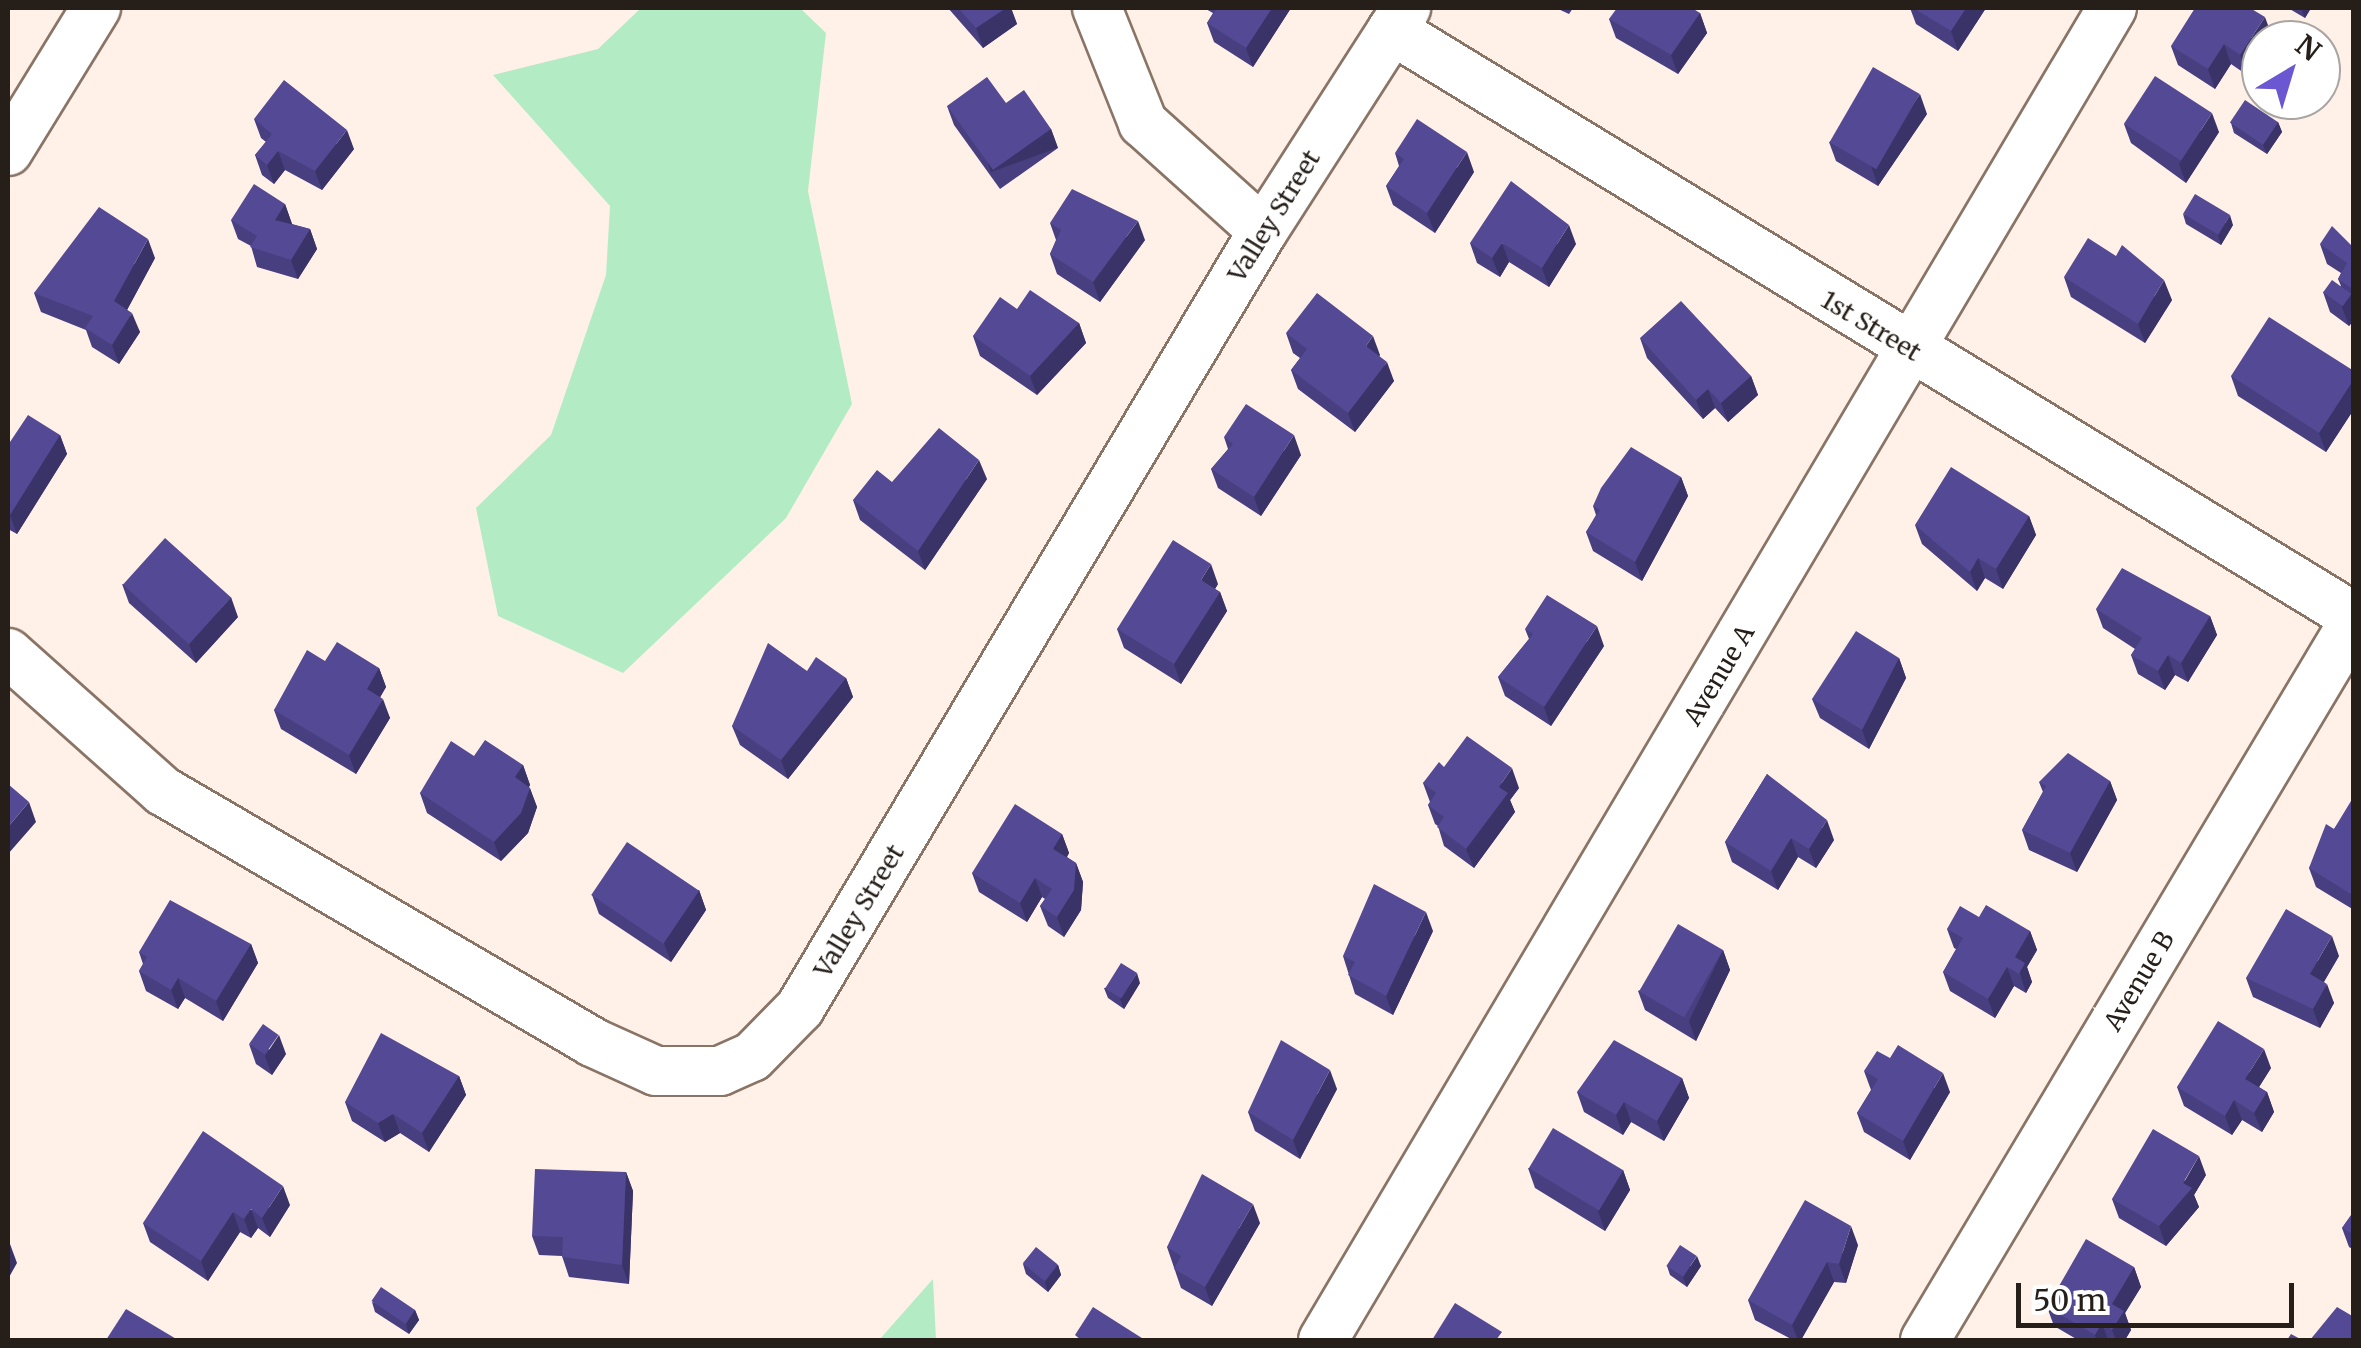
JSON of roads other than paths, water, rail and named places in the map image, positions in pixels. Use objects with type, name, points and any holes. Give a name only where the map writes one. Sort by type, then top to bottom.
[{"type":"street","points":[[8,150],[96,8]]},
{"type":"street","points":[[1097,8],[1144,122],[1263,231]]},
{"type":"street","name":"Avenue A","points":[[1323,1340],[2112,8]]},
{"type":"street","name":"Valley Street","points":[[8,654],[129,765],[206,818],[628,1061],[656,1071],[720,1071],[752,1057],[800,1008],[1263,231],[1399,19]]},
{"type":"street","name":"1st Street","points":[[1399,19],[1908,350],[2074,440],[2354,619]]},
{"type":"street","name":"Avenue B","points":[[1925,1340],[2354,619]]}]
